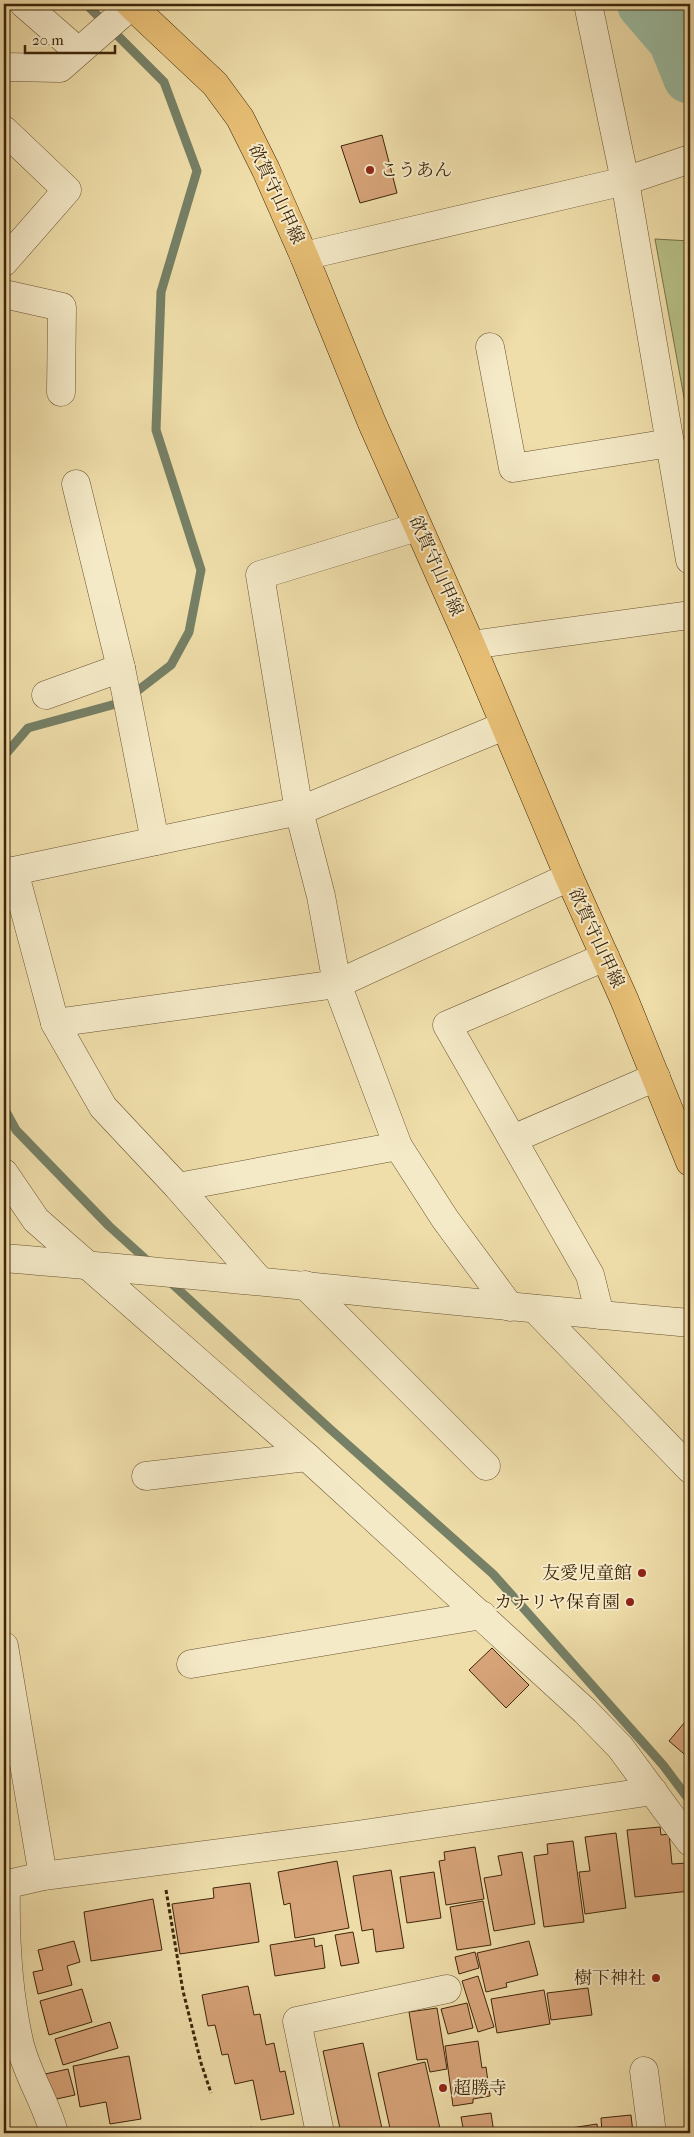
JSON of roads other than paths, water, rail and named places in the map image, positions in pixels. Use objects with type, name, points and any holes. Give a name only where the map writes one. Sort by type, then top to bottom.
[{"type":"main road","name":"欲賀守山甲線","points":[[131,4],[215,84],[240,118],[266,170],[304,256],[372,423],[471,645],[504,726],[605,957],[690,1162]]},
{"type":"street","points":[[24,4],[78,51]]},
{"type":"street","points":[[4,67],[60,68],[131,4]]},
{"type":"street","points":[[588,4],[625,181],[690,560]]},
{"type":"street","points":[[4,130],[67,190],[4,262]]},
{"type":"street","points":[[304,256],[625,181],[690,159]]},
{"type":"street","points":[[4,294],[62,307],[61,392]]},
{"type":"street","points":[[490,347],[513,468],[670,443]]},
{"type":"street","points":[[76,484],[122,668],[155,841]]},
{"type":"street","points":[[417,527],[260,575],[299,811],[321,896],[337,984],[398,1146],[445,1220],[523,1308],[690,1469]]},
{"type":"street","points":[[471,645],[690,615]]},
{"type":"street","points":[[46,695],[122,668]]},
{"type":"street","points":[[259,1280],[178,1187],[103,1107],[55,1023],[9,872],[299,811],[504,726]]},
{"type":"street","points":[[55,1023],[337,984],[569,877]]},
{"type":"street","points":[[600,1315],[590,1276],[447,1025],[605,957]]},
{"type":"street","points":[[512,1139],[656,1077]]},
{"type":"street","points":[[178,1187],[398,1146]]},
{"type":"street","points":[[4,1173],[36,1220],[308,1457],[585,1711],[620,1747],[690,1842]]},
{"type":"street","points":[[4,1258],[259,1280],[523,1308],[690,1323]]},
{"type":"street","points":[[305,1285],[486,1466]]},
{"type":"street","points":[[146,1476],[308,1457]]},
{"type":"street","points":[[191,1664],[482,1615]]},
{"type":"street","points":[[4,1646],[42,1876]]},
{"type":"street","points":[[54,2133],[50,2118],[39,2096],[19,2042],[5,1927],[5,1885],[42,1876],[358,1835],[653,1791]]},
{"type":"street","points":[[320,2133],[297,2021],[447,1989]]},
{"type":"street","points":[[644,2071],[652,2133]]},
{"type":"waterway","points":[[4,756],[28,728],[123,702],[171,665],[189,632],[201,570],[156,430],[161,292],[197,171],[164,82],[86,4]]},
{"type":"waterway","points":[[644,4],[675,40],[690,77]]},
{"type":"waterway","points":[[4,1108],[16,1130],[109,1226],[151,1264]]},
{"type":"waterway","points":[[168,1280],[329,1428],[493,1574],[663,1765],[690,1801]]},
{"type":"place","name":"こうあん","points":[[370,170]]},
{"type":"place","name":"友愛児童館","points":[[642,1573]]},
{"type":"place","name":"カナリヤ保育園","points":[[630,1602]]},
{"type":"place","name":"樹下神社","points":[[656,1978]]},
{"type":"place","name":"超勝寺","points":[[443,2088]]}]
